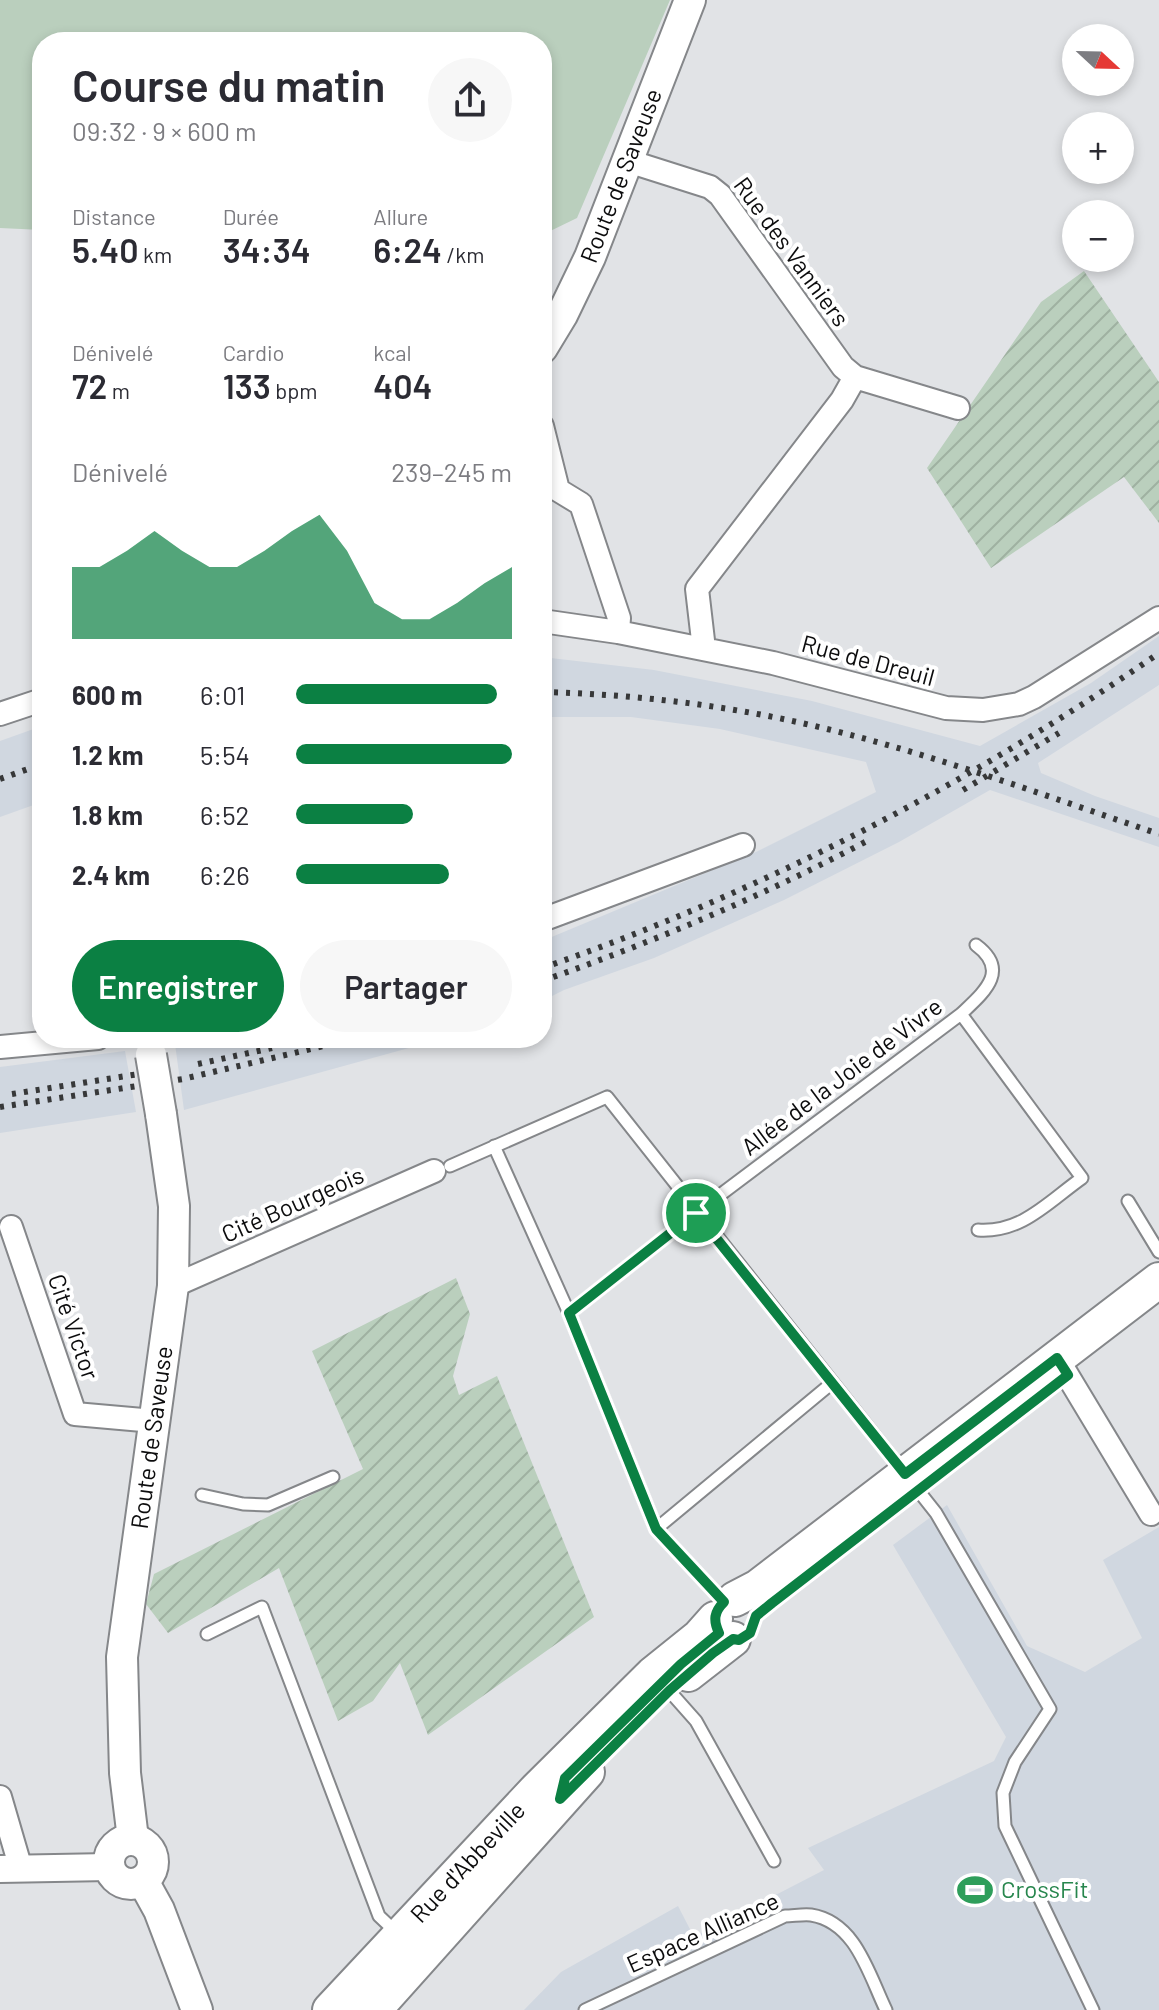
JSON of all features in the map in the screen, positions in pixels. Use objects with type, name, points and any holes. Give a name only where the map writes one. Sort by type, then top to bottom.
[{"type":"main road","name":"Route de Saveuse","points":[[552,332],[590,257],[690,0]]},
{"type":"main road","name":"Route de Saveuse","points":[[133,1839],[125,1773],[122,1657],[150,1484],[154,1421],[173,1286],[174,1206],[150,1048]]},
{"type":"main road","name":"Rue d'Abbeville","points":[[372,1998],[399,1935],[657,1688],[699,1637],[733,1616],[758,1587],[912,1482],[1063,1366],[1159,1280]]},
{"type":"main road","name":"Rue d'Abbeville","points":[[1063,1366],[1159,1304]]},
{"type":"main road","name":"Rue d'Abbeville","points":[[330,2010],[372,1998],[549,1794]]},
{"type":"main road","points":[[133,1839],[146,1845],[154,1859],[149,1876],[143,1881],[124,1883],[115,1878],[109,1867],[111,1851],[117,1844],[133,1839]]},
{"type":"main road","points":[[143,1881],[159,1910],[197,2010]]},
{"type":"street","name":"Rue des Vanniers","points":[[628,161],[710,187],[720,195],[843,367],[855,377]]},
{"type":"street","points":[[704,649],[697,589],[842,400],[855,377],[958,408]]},
{"type":"street","points":[[552,466],[558,490],[581,504],[619,618],[618,632]]},
{"type":"street","name":"Rue de Dreuil","points":[[552,622],[618,632],[773,663],[926,703],[983,710],[1019,704],[1043,692],[1159,618]]},
{"type":"street","points":[[0,714],[32,703]]},
{"type":"street","points":[[552,916],[743,845]]},
{"type":"street","points":[[0,1047],[32,1044]]},
{"type":"street","name":"Cité Bourgeois","points":[[173,1286],[442,1168]]},
{"type":"street","name":"Cité Victor","points":[[11,1227],[75,1414],[154,1421]]},
{"type":"street","points":[[1063,1366],[1151,1514]]},
{"type":"street","points":[[0,1797],[11,1869],[109,1867]]},
{"type":"lane","points":[[961,1014],[989,986],[992,969],[986,952],[976,945]]},
{"type":"lane","name":"Allée de la Joie de Vivre","points":[[569,1313],[696,1213],[961,1014],[1082,1178],[1016,1226],[997,1231],[978,1230]]},
{"type":"lane","points":[[442,1168],[607,1097],[936,1513],[1050,1709],[1015,1762],[1003,1793],[1005,1826],[1093,2010]]},
{"type":"lane","points":[[494,1146],[569,1313],[656,1529],[733,1616]]},
{"type":"lane","points":[[1128,1201],[1159,1252]]},
{"type":"lane","points":[[1063,1366],[1159,1291]]},
{"type":"lane","points":[[656,1529],[832,1383]]},
{"type":"lane","points":[[202,1495],[243,1504],[268,1505],[333,1477]]},
{"type":"lane","points":[[207,1634],[262,1607],[379,1916],[399,1935]]},
{"type":"lane","points":[[657,1688],[696,1721],[774,1861]]},
{"type":"lane","points":[[500,1847],[549,1794]]},
{"type":"lane","name":"Espace Alliance","points":[[585,2010],[785,1916],[811,1915],[834,1923],[853,1940],[886,2010]]},
{"type":"shaded area","points":[[1159,636],[1159,685],[1038,763],[1041,773],[1159,818],[1159,847],[990,790],[899,842],[784,900],[654,958],[552,996],[552,937],[756,852],[876,792],[866,762],[720,729],[631,717],[552,717],[552,658],[654,670],[812,701],[980,746],[1091,683]]},
{"type":"shaded area","points":[[32,730],[32,806],[0,817],[0,741]]},
{"type":"shaded area","points":[[176,1048],[409,1048],[184,1110]]},
{"type":"shaded area","points":[[125,1051],[136,1112],[0,1133],[0,1067]]},
{"type":"shaded area","points":[[947,1505],[1027,1646],[1085,1672],[1142,1638],[1103,1560],[1159,1527],[1159,2010],[524,2010],[561,1972],[678,1906],[694,1937],[824,1870],[808,1848],[994,1761],[1006,1737],[893,1545]]},
{"type":"green space","points":[[0,0],[670,0],[577,218],[552,230],[552,32],[32,32],[32,230],[0,228]]},
{"type":"green space","points":[[1085,272],[1159,382],[1159,523],[1124,477],[991,568],[927,468],[1041,302]]},
{"type":"green space","points":[[456,1278],[470,1314],[453,1376],[459,1395],[497,1376],[594,1617],[428,1735],[400,1663],[373,1701],[338,1721],[279,1568],[168,1633],[146,1604],[154,1574],[363,1469],[312,1351]]},
{"type":"railway","points":[[552,964],[704,906],[861,832],[1014,747],[1159,653]]},
{"type":"railway","points":[[552,692],[666,700],[788,720],[929,757],[1159,834]]},
{"type":"railway","points":[[963,790],[1059,733]]},
{"type":"railway","points":[[0,779],[32,768]]},
{"type":"railway","points":[[552,977],[707,917],[867,841]]},
{"type":"railway","points":[[198,1064],[272,1048]]},
{"type":"railway","points":[[0,1107],[183,1079],[315,1048]]},
{"type":"railway","points":[[12,1094],[158,1071]]},
{"type":"place","name":"CrossFit","points":[[975,1890]]},
{"type":"route","points":[[696,1213],[905,1474],[1057,1358],[1068,1375],[756,1616],[750,1633],[739,1640],[733,1639],[713,1653],[670,1690],[560,1799],[565,1778],[681,1664],[719,1633],[715,1619],[724,1602],[656,1529],[569,1313],[696,1213]]}]
